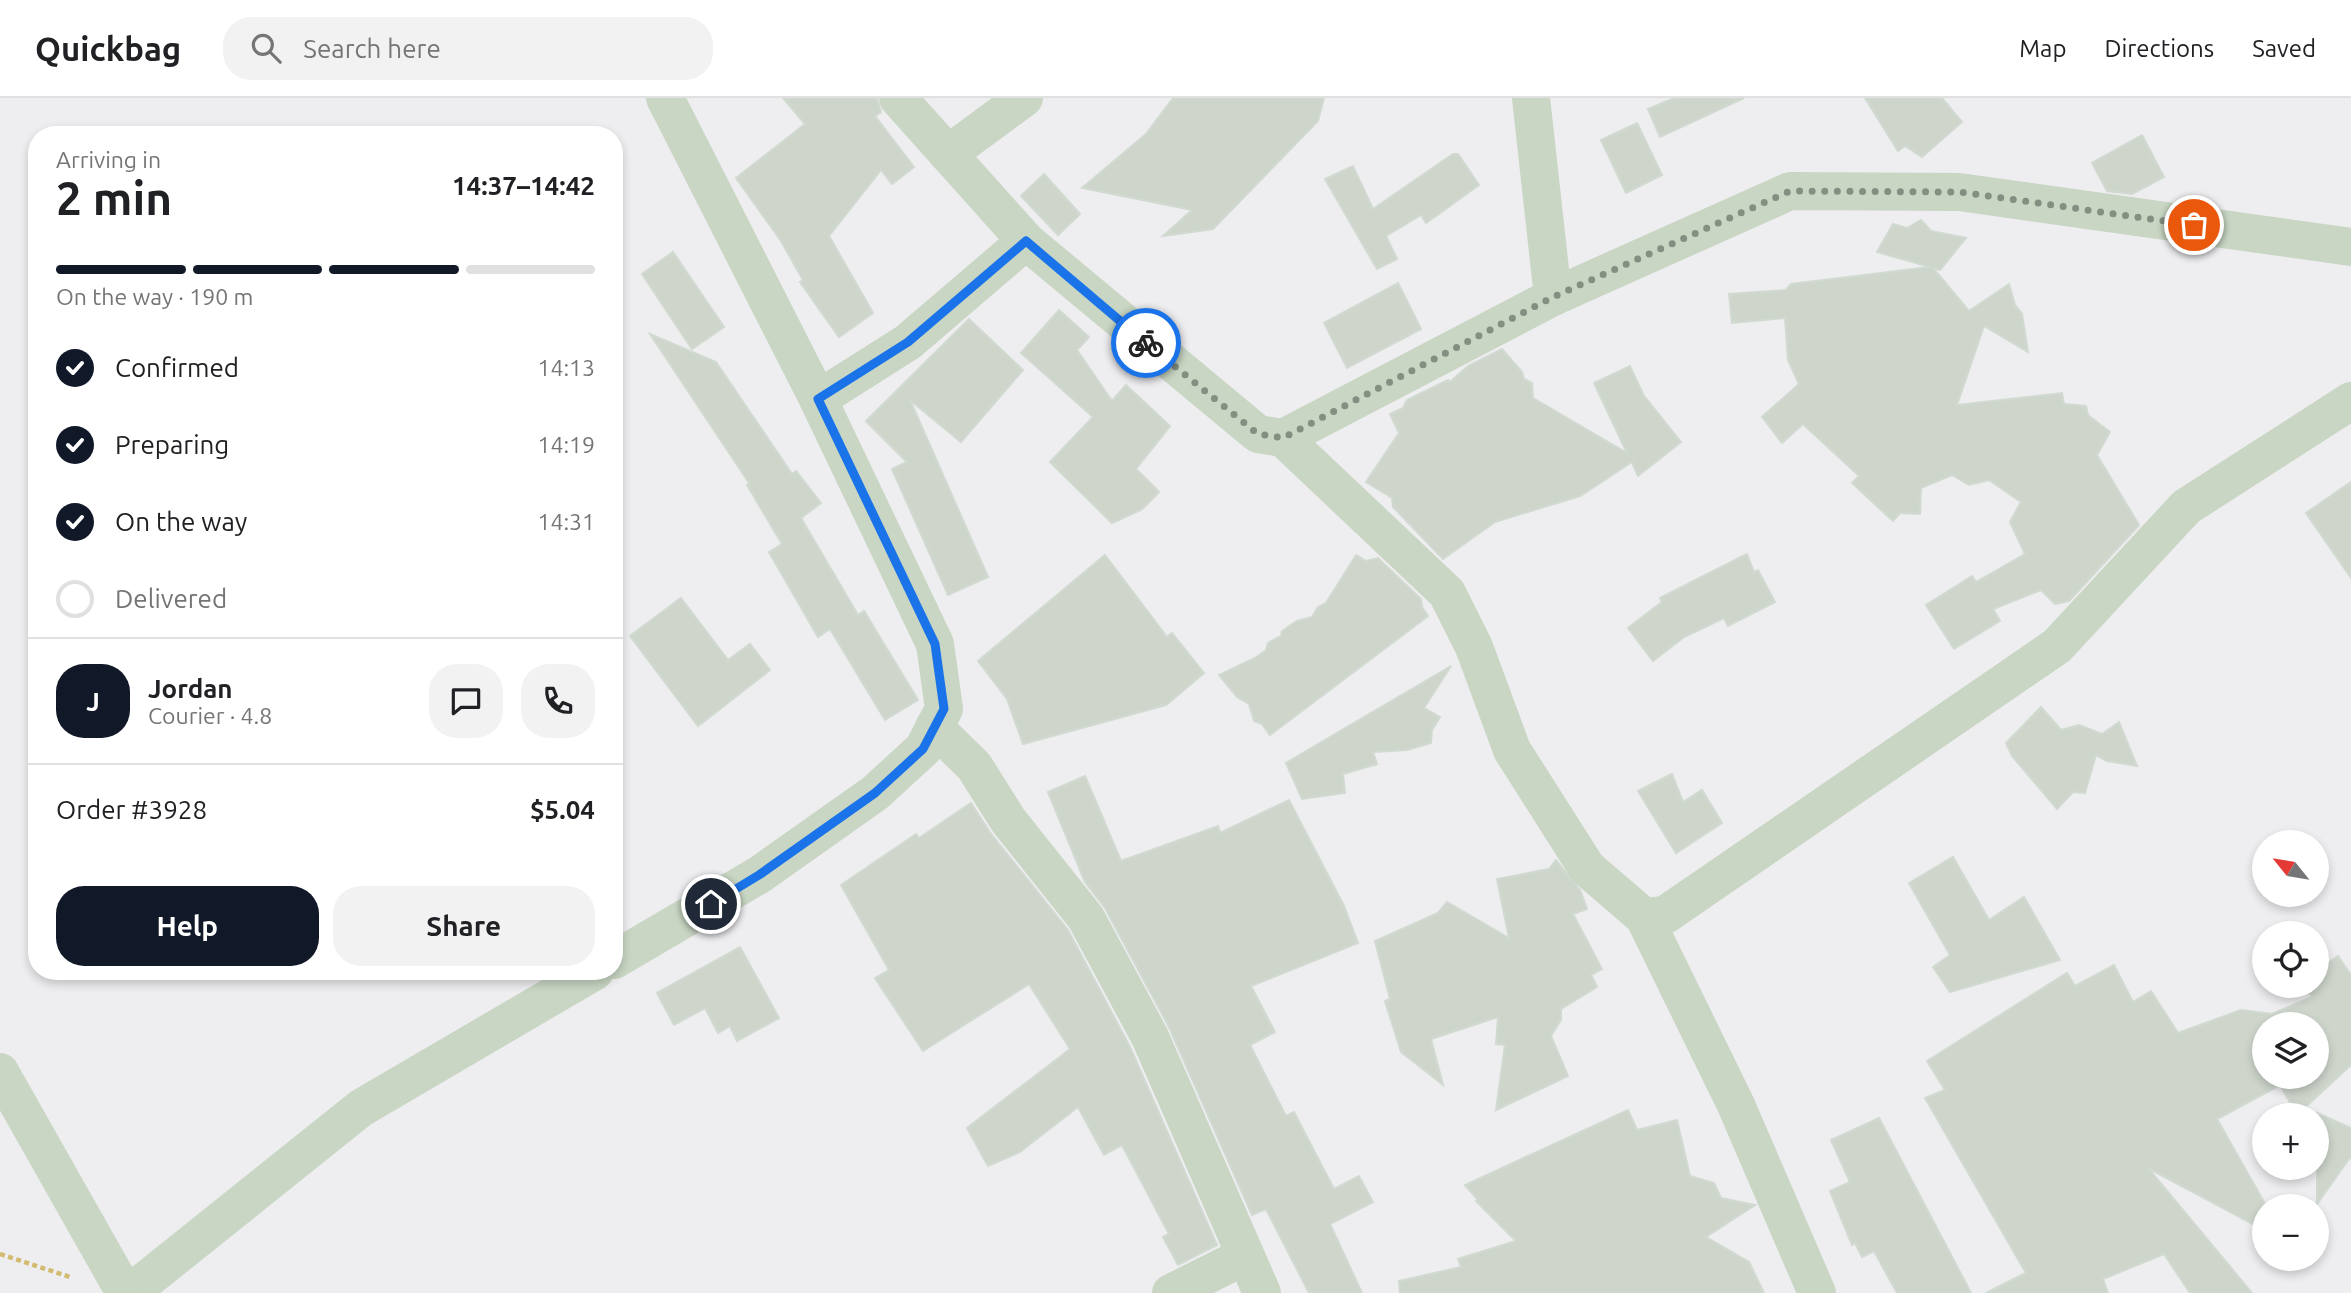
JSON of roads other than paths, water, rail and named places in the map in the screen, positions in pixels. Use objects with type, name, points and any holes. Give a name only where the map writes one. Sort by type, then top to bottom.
[{"type":"street","points":[[623,955],[759,875],[875,793],[923,749],[944,709],[935,644],[818,399],[665,98]]},
{"type":"street","points":[[898,98],[1026,241],[1258,434],[1283,438],[1447,593],[1474,648],[1512,750],[1587,868],[1644,917],[1736,1105],[1817,1293]]},
{"type":"street","points":[[948,154],[1024,98]]},
{"type":"street","points":[[1531,98],[1553,297]]},
{"type":"street","points":[[1283,438],[1553,297],[1790,191],[1959,192],[2351,247]]},
{"type":"street","points":[[818,399],[908,342],[1026,241]]},
{"type":"street","points":[[1644,917],[1665,915],[2057,646],[2186,507],[2351,401]]},
{"type":"street","points":[[934,727],[974,766],[1008,820],[1086,918],[1150,1037],[1262,1293]]},
{"type":"street","points":[[0,1072],[127,1293],[361,1108],[580,980]]},
{"type":"street","points":[[1171,1293],[1245,1256]]}]
